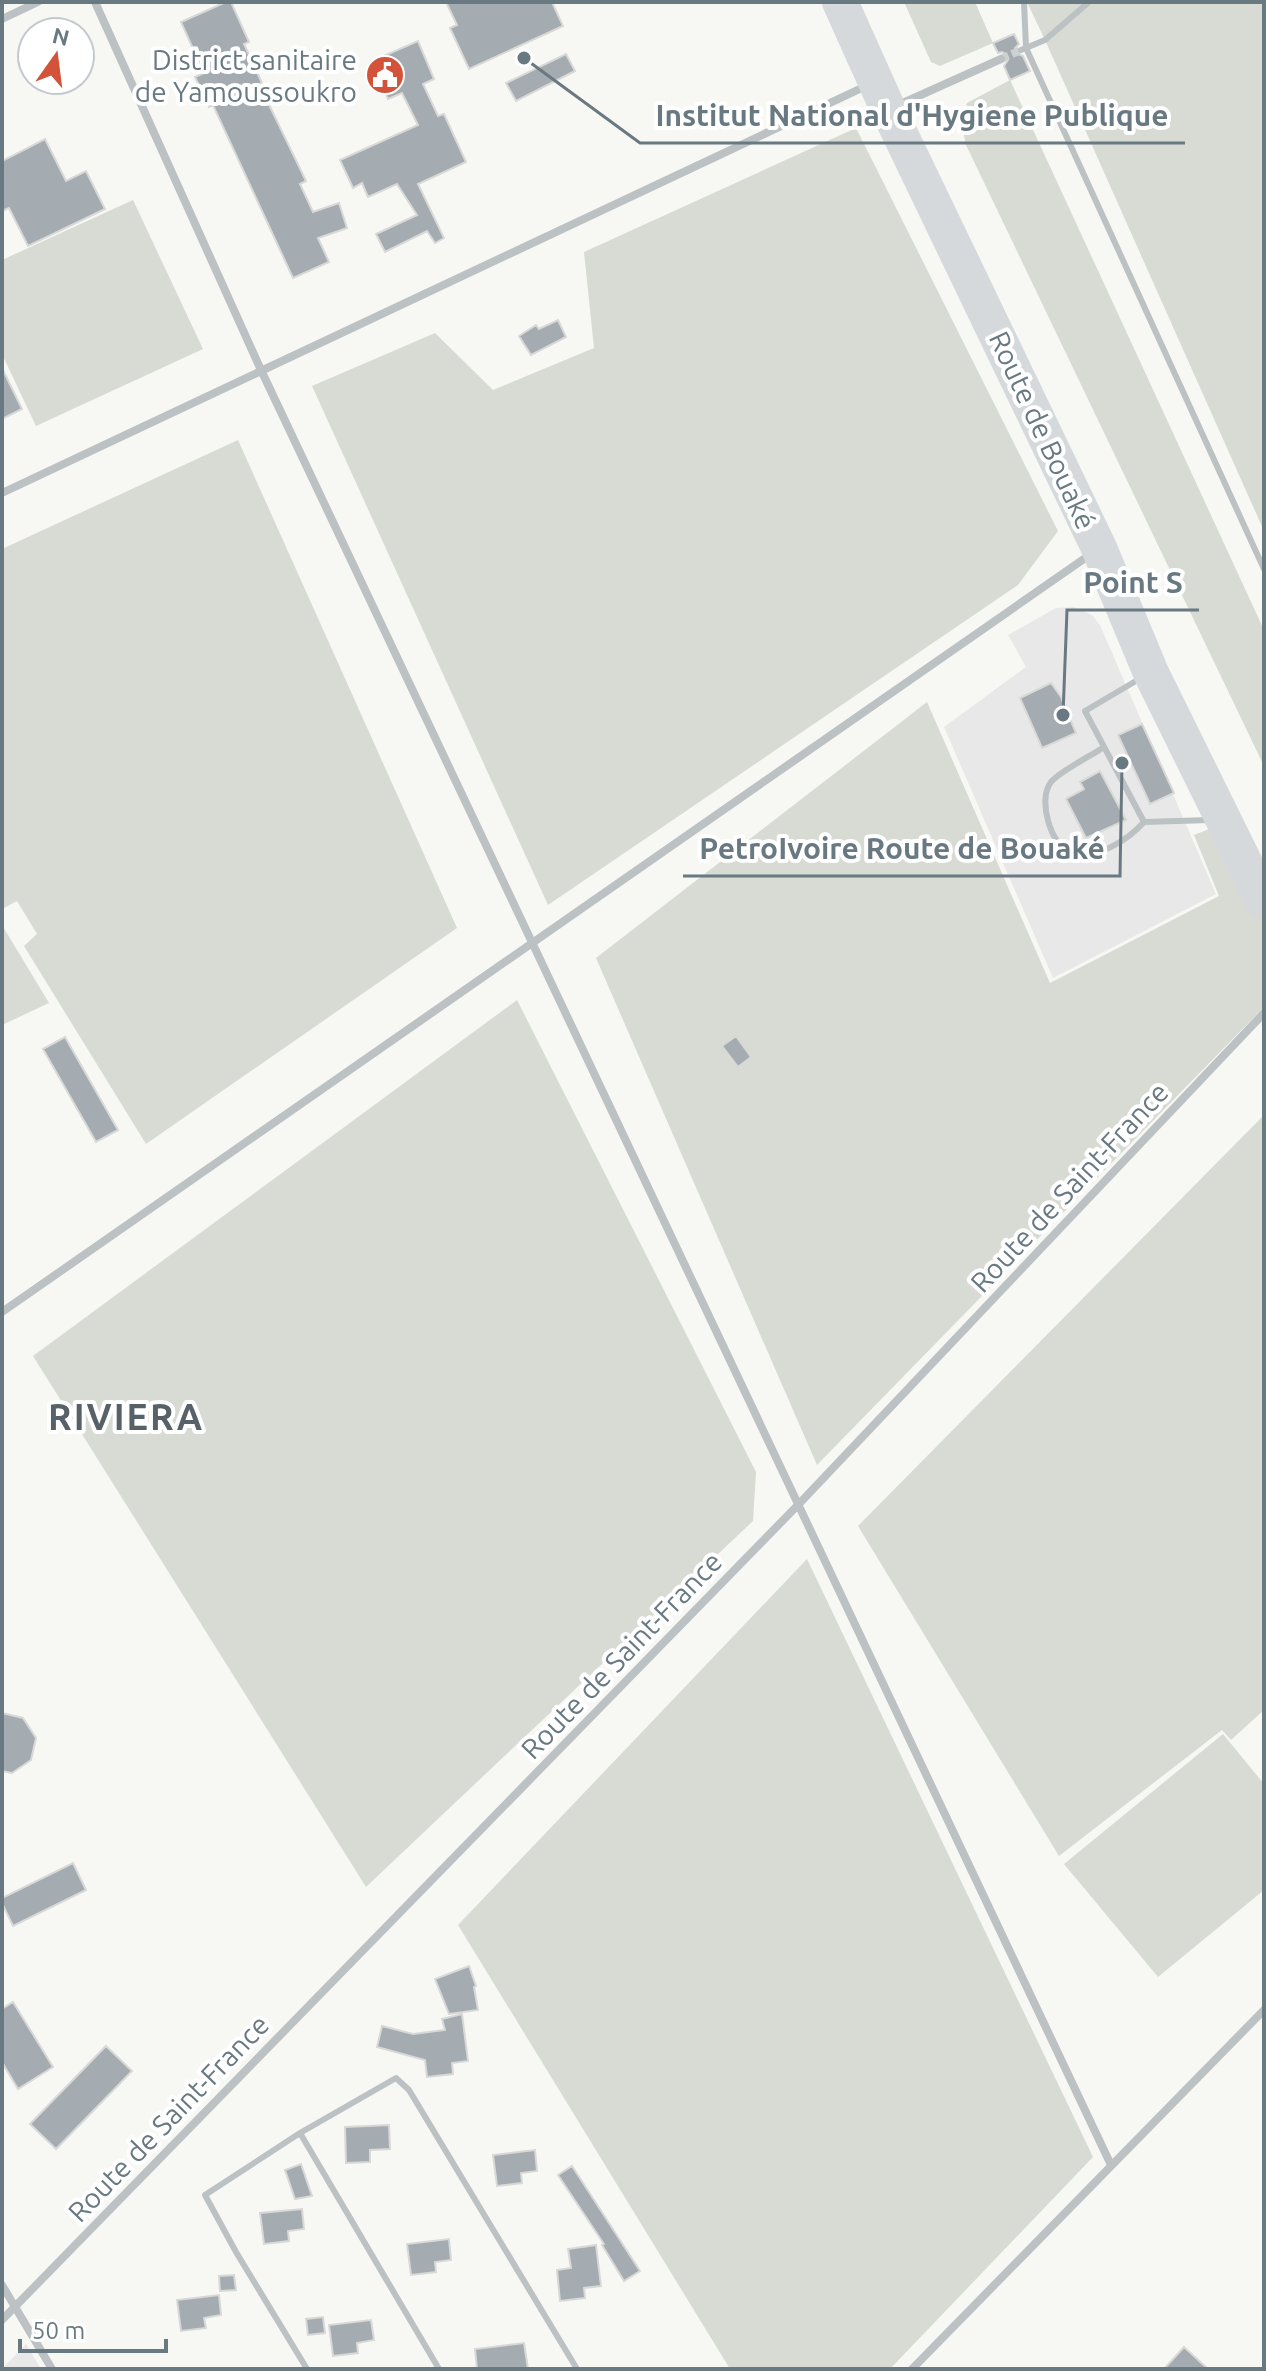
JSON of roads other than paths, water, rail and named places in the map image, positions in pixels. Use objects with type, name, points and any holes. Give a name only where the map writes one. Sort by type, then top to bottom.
[{"type":"highway","name":"Route de Bouaké","points":[[840,2],[1099,548],[1151,673],[1264,902]]},
{"type":"street","points":[[2,19],[38,2]]},
{"type":"street","points":[[95,2],[261,370],[1111,2165]]},
{"type":"street","points":[[2,493],[261,370],[882,95],[1001,59]]},
{"type":"street","points":[[2,1312],[1099,548]]},
{"type":"street","name":"Route de Saint-France","points":[[2,2320],[797,1506],[1264,1013]]},
{"type":"street","points":[[912,2369],[1264,2010]]},
{"type":"street","points":[[2,2285],[52,2369]]},
{"type":"lane","points":[[1024,2],[1024,49],[1264,569]]},
{"type":"lane","points":[[1024,49],[1045,40],[1089,2]]},
{"type":"lane","points":[[1144,822],[1085,711],[1151,673]]},
{"type":"lane","points":[[1104,747],[1052,780],[1044,795],[1044,811],[1060,846],[1072,853],[1101,850],[1125,840],[1144,822],[1223,819]]},
{"type":"lane","points":[[307,2369],[205,2195],[300,2133],[396,2078],[409,2090],[577,2369]]},
{"type":"lane","points":[[300,2133],[439,2369]]},
{"type":"tunnel","points":[[1001,59],[1021,50]]},
{"type":"place","name":"Institut National d'Hygiene Publique","points":[[524,58]]},
{"type":"place","name":"District sanitaire de Yamoussoukro","points":[[385,75]]},
{"type":"place","name":"Point S","points":[[1063,715]]},
{"type":"place","name":"PetroIvoire Route de Bouaké","points":[[1122,763]]},
{"type":"district","name":"RIVIERA","points":[[126,1416]]}]
